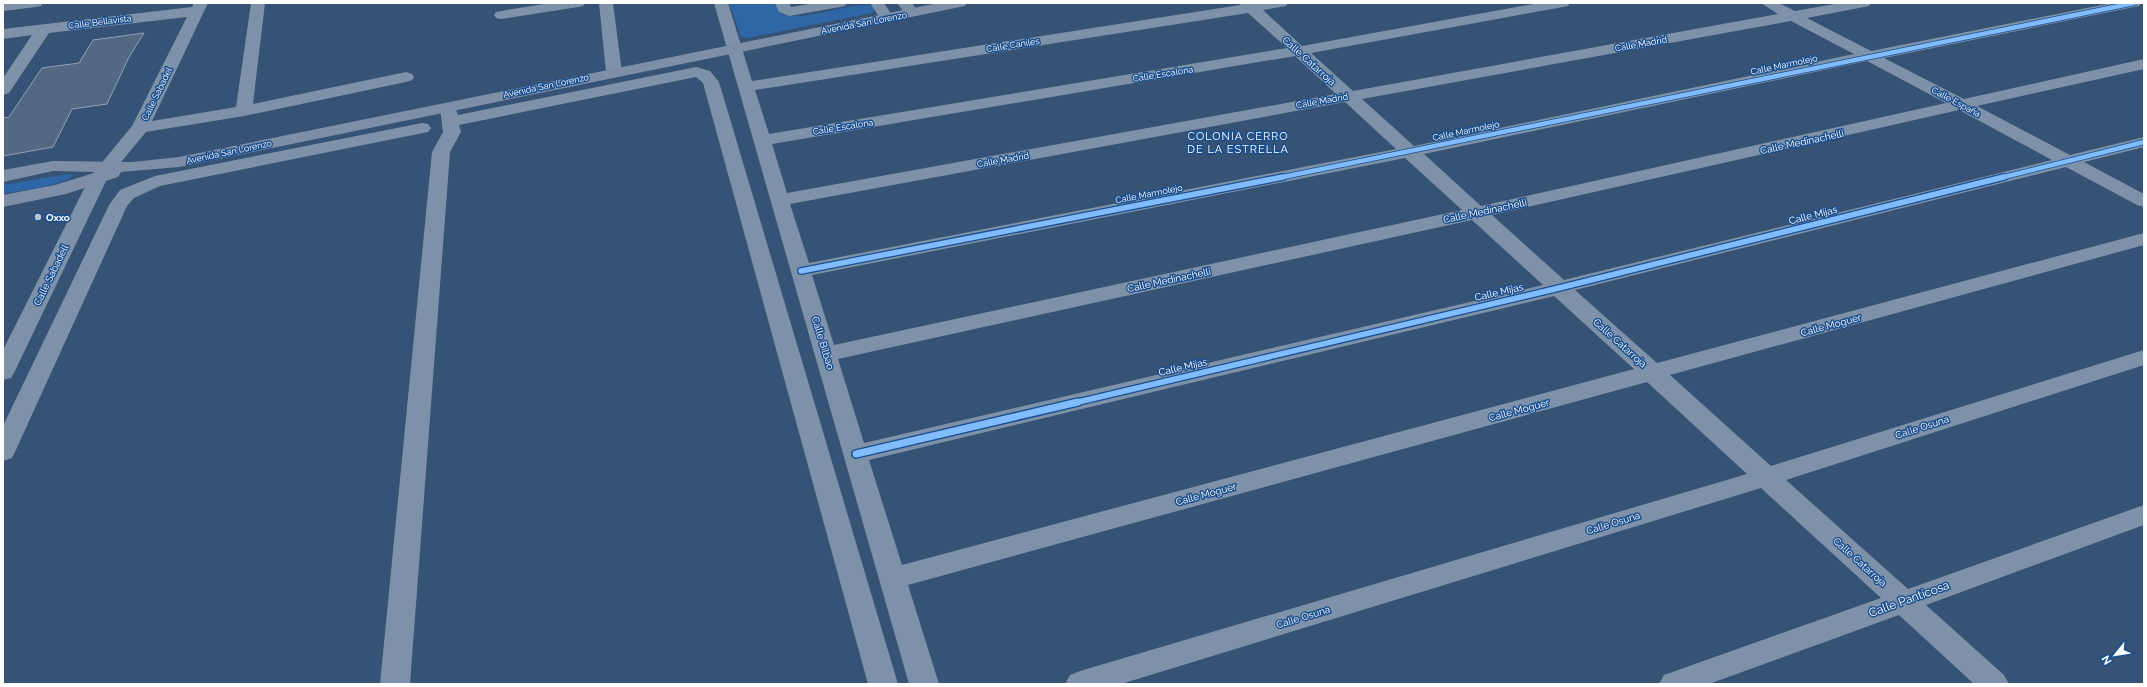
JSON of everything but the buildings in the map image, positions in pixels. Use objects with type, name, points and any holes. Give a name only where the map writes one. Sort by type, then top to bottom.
[{"type":"main road","name":"Avenida San Lorenzo","points":[[3,201],[58,190],[103,172],[179,162],[419,121],[614,72],[887,18],[908,8],[960,3]]},
{"type":"main road","name":"Avenida San Lorenzo","points":[[3,176],[53,166],[103,172]]},
{"type":"street","points":[[3,7],[36,3]]},
{"type":"street","points":[[244,111],[258,3]]},
{"type":"street","points":[[501,15],[578,3]]},
{"type":"street","points":[[606,3],[614,72]]},
{"type":"street","name":"Calle Bilbao","points":[[721,3],[924,684]]},
{"type":"street","points":[[782,3],[784,9],[789,12],[840,3]]},
{"type":"street","points":[[877,3],[887,18]]},
{"type":"street","name":"Calle Caniles","points":[[746,87],[1248,5],[1281,3]]},
{"type":"street","name":"Calle Escalona","points":[[762,140],[1299,51],[1562,3]]},
{"type":"street","name":"Calle España","points":[[1768,3],[2144,201]]},
{"type":"street","name":"Calle Madrid","points":[[780,200],[1348,96],[1794,17],[1864,3]]},
{"type":"street","name":"Calle Marmolejo","points":[[801,271],[1410,152],[1869,56],[2134,3]]},
{"type":"street","name":"Calle Catarroja","points":[[1248,5],[1994,684]]},
{"type":"street","name":"Calle Bellavista","points":[[3,34],[198,7]]},
{"type":"street","name":"Calle Sabadel","points":[[103,172],[140,128],[198,7]]},
{"type":"street","points":[[3,90],[44,29]]},
{"type":"street","name":"Calle Medinachelli","points":[[826,354],[1965,106],[2144,64]]},
{"type":"street","points":[[395,684],[441,152],[452,132],[449,114],[696,72],[704,74],[711,82],[884,684]]},
{"type":"street","points":[[140,128],[244,111],[406,77]]},
{"type":"street","points":[[3,452],[118,205],[127,194],[155,182],[419,121],[426,138],[441,152]]},
{"type":"street","name":"Calle Mijas","points":[[856,454],[1559,288],[2144,142]]},
{"type":"street","name":"Calle Sabadell","points":[[3,373],[103,172]]},
{"type":"street","name":"Calle Moguer","points":[[893,578],[1653,374],[2144,239]]},
{"type":"street","name":"Calle Osuna","points":[[1080,684],[1766,477],[2144,357]]},
{"type":"street","name":"Calle Panticosa","points":[[1674,684],[2144,515]]},
{"type":"shaded area","points":[[729,3],[777,3],[781,14],[791,16],[803,16],[865,5],[874,6],[875,10],[872,13],[748,38],[741,37]]},
{"type":"shaded area","points":[[68,174],[74,175],[68,179],[40,188],[3,194],[3,185]]},
{"type":"cycle path","points":[[801,271],[1410,152],[1869,56],[2134,3]]},
{"type":"cycle path","points":[[856,454],[1559,288],[2144,142]]},
{"type":"place","name":"Oxxo","points":[[38,217]]},
{"type":"district","name":"COLONIA CERRO DE LA ESTRELLA","points":[[1238,142]]}]
